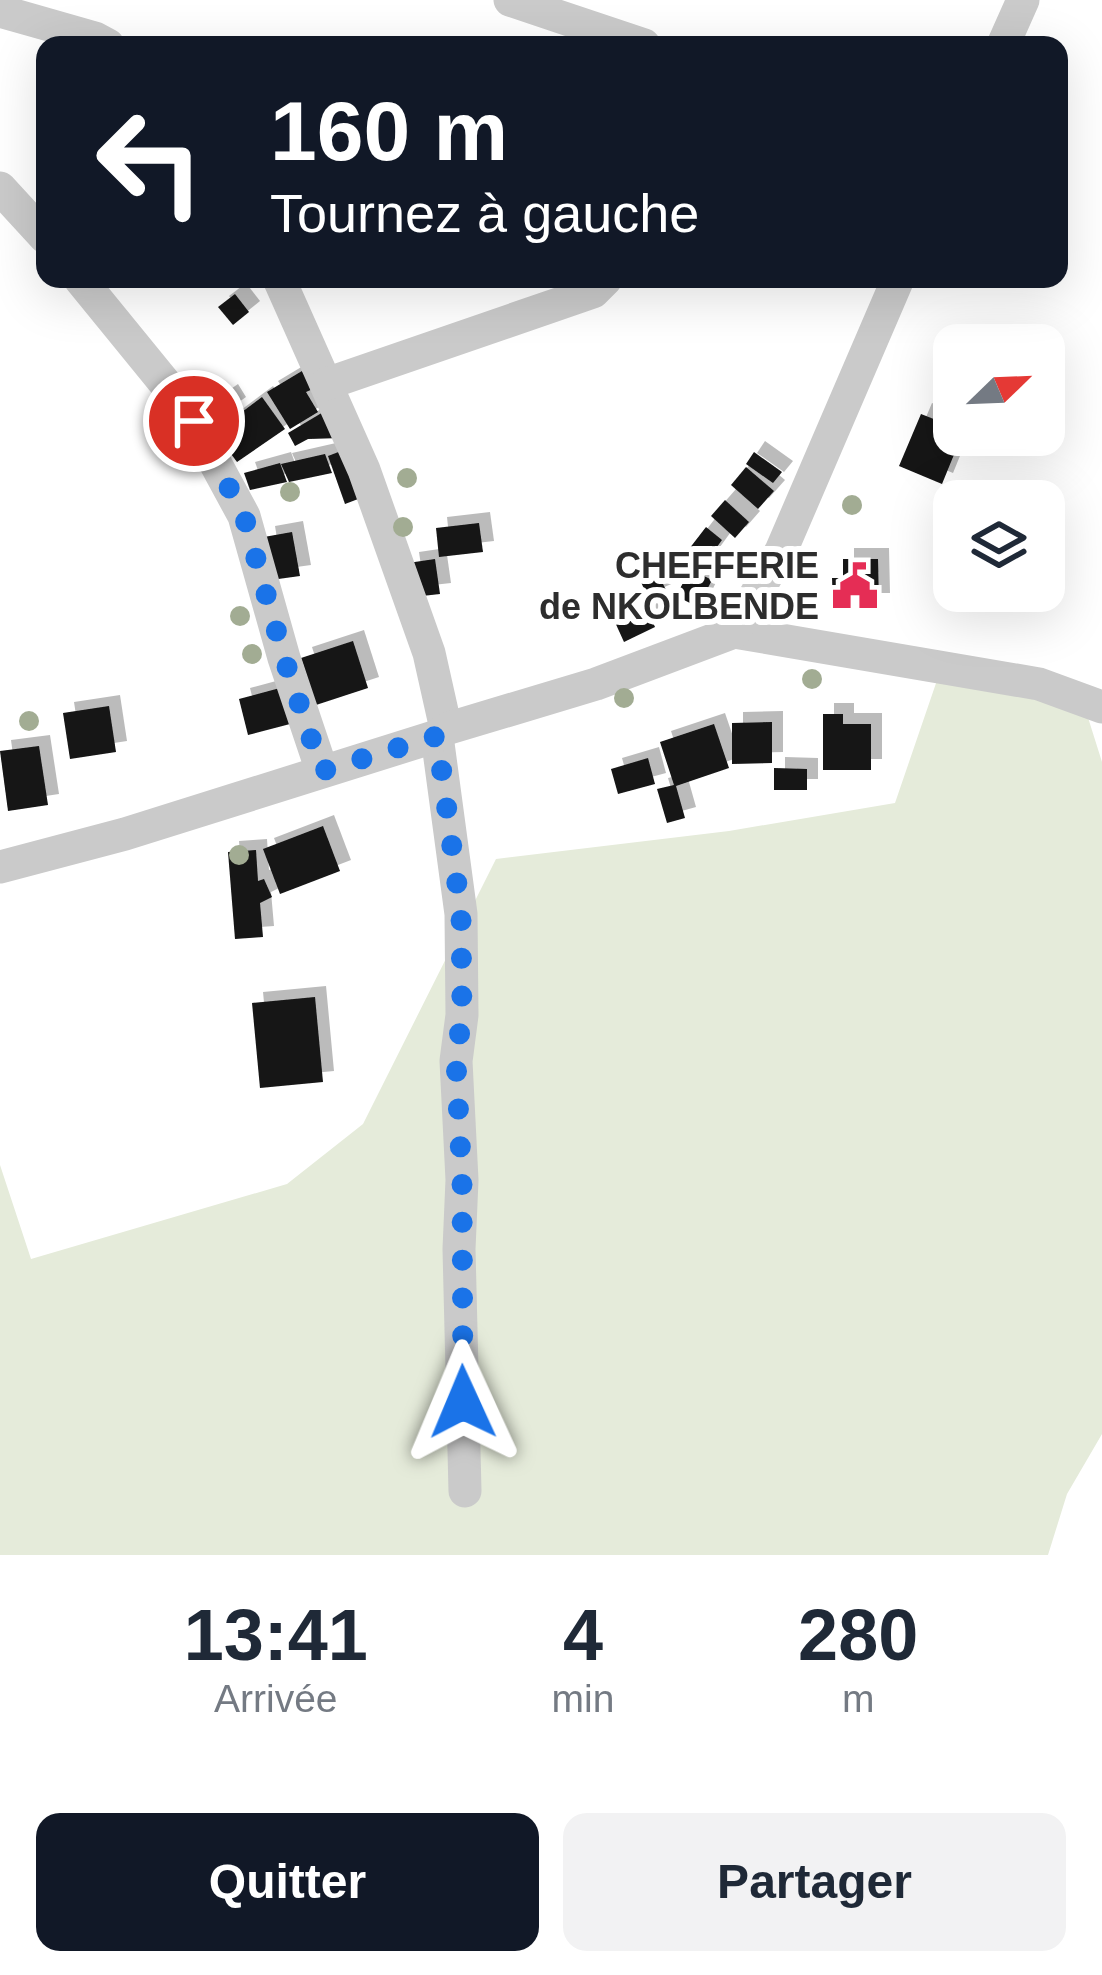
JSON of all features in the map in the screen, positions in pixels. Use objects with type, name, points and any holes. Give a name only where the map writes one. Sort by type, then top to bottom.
[{"type":"street","points":[[510,0],[617,36]]},
{"type":"street","points":[[1007,36],[1023,0]]},
{"type":"street","points":[[0,11],[88,36]]},
{"type":"street","points":[[0,188],[36,219]]},
{"type":"street","points":[[87,288],[186,409],[244,516],[322,771]]},
{"type":"street","points":[[283,288],[364,470],[429,653],[442,732],[461,914],[462,1015],[456,1061],[465,1491]]},
{"type":"street","points":[[326,384],[597,288]]},
{"type":"street","points":[[734,632],[771,573],[894,288]]},
{"type":"street","points":[[0,867],[124,834],[596,684],[734,632],[1039,684],[1102,707]]},
{"type":"green space","points":[[946,654],[1079,689],[1102,762],[1102,1434],[1067,1494],[1048,1555],[0,1555],[0,1165],[31,1259],[287,1184],[363,1124],[496,859],[729,831],[895,803]]},
{"type":"building","points":[[235,294],[249,312],[233,325],[218,307]]},
{"type":"building","points":[[302,371],[313,389],[306,392],[318,412],[290,429],[267,392]]},
{"type":"building","points":[[227,395],[235,408],[221,418],[226,424],[262,397],[285,429],[237,462],[201,413]]},
{"type":"building","points":[[330,408],[342,438],[308,439],[295,446],[288,433]]},
{"type":"building","points":[[921,414],[933,419],[933,456],[953,456],[944,480],[899,466]]},
{"type":"building","points":[[349,448],[366,496],[345,504],[328,456]]},
{"type":"building","points":[[754,452],[782,472],[773,483],[746,464]]},
{"type":"building","points":[[325,454],[332,473],[289,482],[281,464]]},
{"type":"building","points":[[280,463],[287,482],[250,490],[244,473]]},
{"type":"building","points":[[746,467],[774,491],[758,509],[731,485]]},
{"type":"building","points":[[725,500],[749,522],[735,538],[711,516]]},
{"type":"building","points":[[479,523],[483,552],[439,557],[436,528]]},
{"type":"building","points":[[706,527],[722,540],[698,573],[712,580],[698,607],[676,596],[691,568],[679,562]]},
{"type":"building","points":[[292,532],[300,576],[271,580],[264,537]]},
{"type":"building","points":[[435,559],[440,594],[413,597],[408,563]]},
{"type":"building","points":[[843,559],[878,559],[879,604],[833,604],[832,578],[843,578]]},
{"type":"building","points":[[658,574],[667,592],[649,600],[641,582]]},
{"type":"building","points":[[645,605],[655,627],[624,642],[614,620]]},
{"type":"building","points":[[353,641],[368,688],[316,705],[301,658]]},
{"type":"building","points":[[280,688],[290,724],[248,735],[239,699]]},
{"type":"building","points":[[109,706],[116,752],[70,759],[63,713]]},
{"type":"building","points":[[823,714],[843,714],[843,724],[871,724],[871,770],[823,770]]},
{"type":"building","points":[[772,722],[772,763],[732,764],[732,723]]},
{"type":"building","points":[[714,724],[729,768],[676,786],[685,818],[667,823],[657,789],[674,785],[660,742]]},
{"type":"building","points":[[39,746],[48,805],[8,811],[0,751]]},
{"type":"building","points":[[648,758],[655,784],[618,794],[611,769]]},
{"type":"building","points":[[774,768],[807,769],[807,790],[774,790]]},
{"type":"building","points":[[323,826],[340,871],[280,894],[263,849]]},
{"type":"building","points":[[256,850],[258,881],[264,879],[272,897],[260,903],[263,937],[235,939],[228,852]]},
{"type":"building","points":[[315,997],[323,1082],[260,1088],[252,1003]]},
{"type":"place","name":"CHEFFERIE de NKOLBENDE","points":[[855,586]]},
{"type":"route","points":[[194,421],[244,516],[322,771],[437,736],[461,914],[462,1015],[456,1061],[463,1402]]}]
